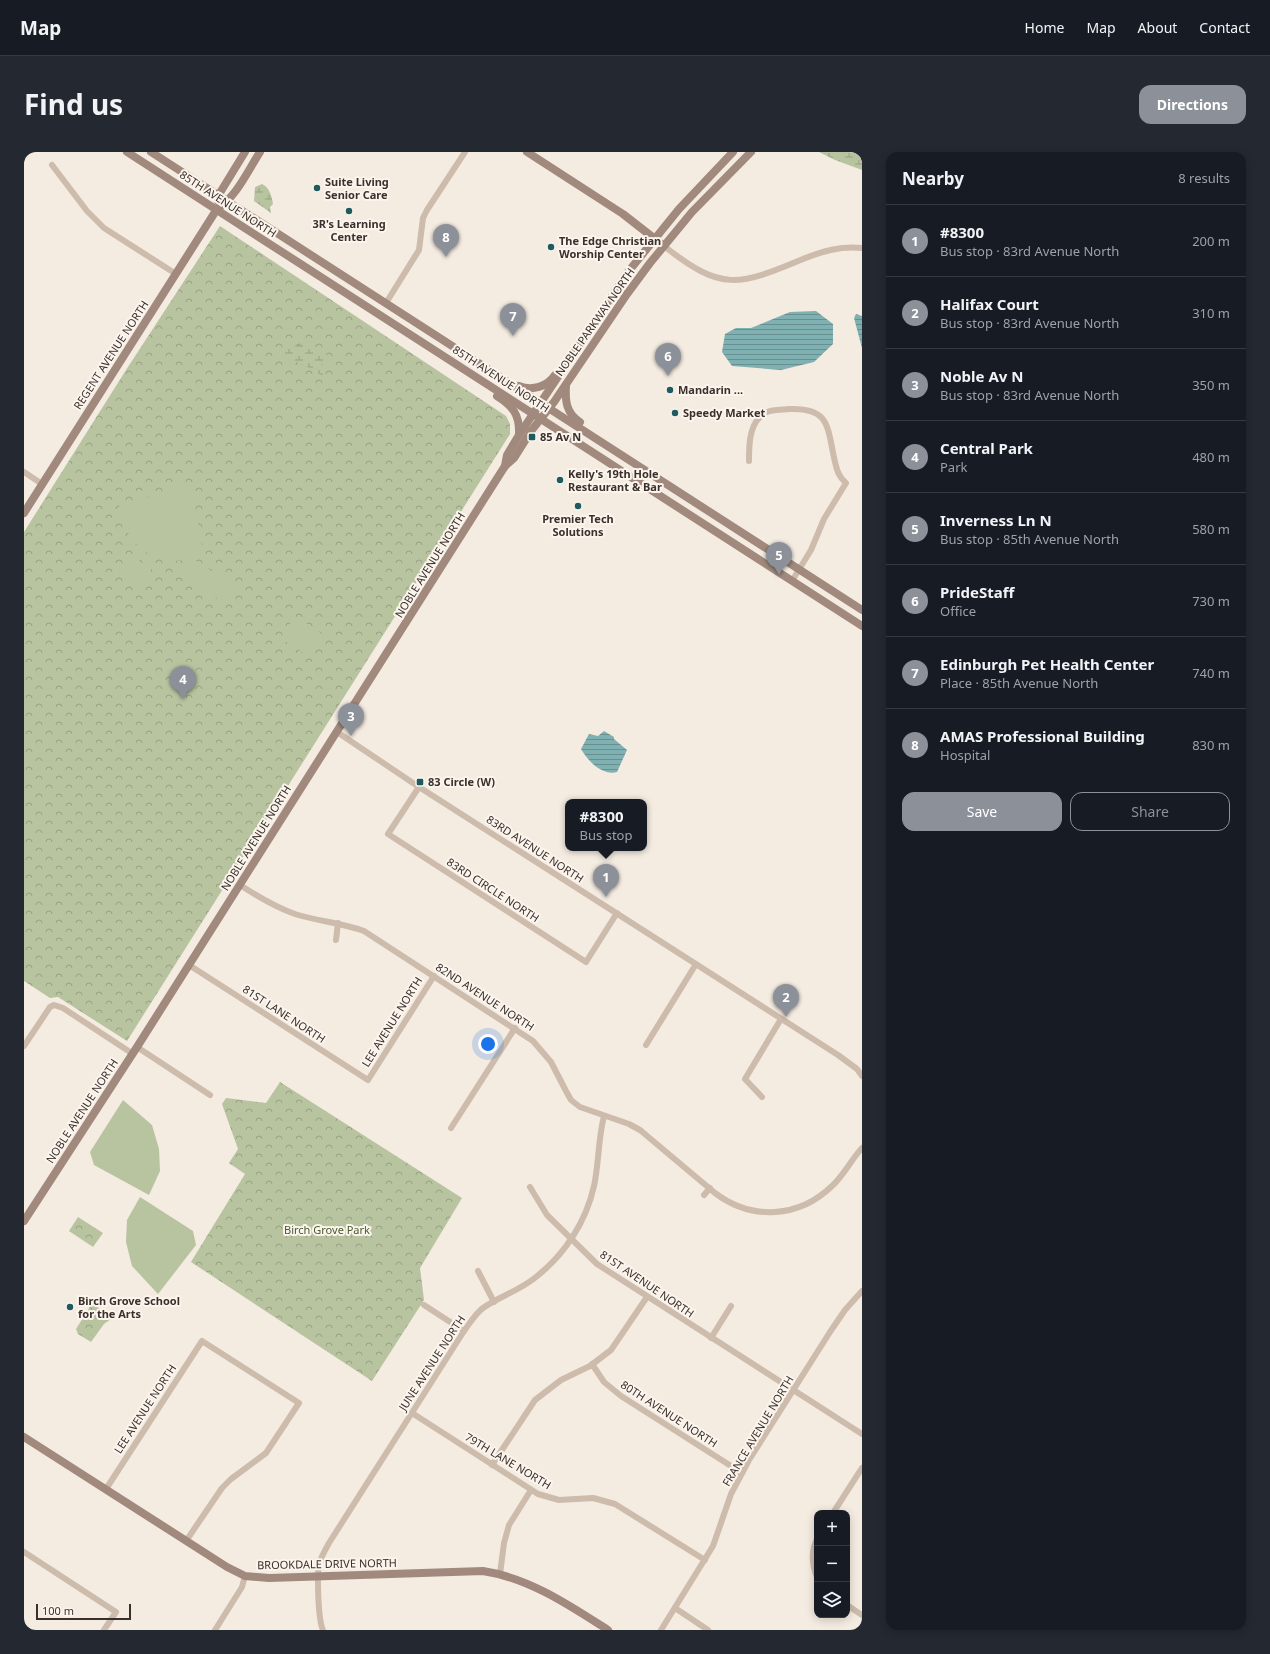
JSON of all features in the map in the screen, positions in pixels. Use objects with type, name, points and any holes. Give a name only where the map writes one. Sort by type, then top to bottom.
[{"type":"main road","name":"85TH AVENUE NORTH","points":[[127,152],[542,418],[862,626]]},
{"type":"main road","name":"85TH AVENUE NORTH","points":[[150,152],[862,610]]},
{"type":"main road","name":"REGENT AVENUE NORTH","points":[[24,513],[216,210],[218,196],[246,152]]},
{"type":"main road","name":"REGENT AVENUE NORTH","points":[[216,210],[228,202],[260,152]]},
{"type":"main road","name":"NOBLE PARKWAY NORTH","points":[[534,414],[613,292],[654,238],[701,184],[733,152]]},
{"type":"main road","name":"NOBLE PARKWAY NORTH","points":[[542,418],[626,294],[700,203],[751,152]]},
{"type":"main road","points":[[529,153],[622,214],[664,246]]},
{"type":"main road","points":[[508,382],[528,389],[544,386],[553,378],[568,356],[576,350]]},
{"type":"main road","points":[[439,353],[445,362],[512,407],[518,418],[519,435]]},
{"type":"main road","points":[[566,384],[565,401],[572,416],[629,453],[639,467]]},
{"type":"main road","name":"NOBLE AVENUE NORTH","points":[[506,466],[508,455],[519,435],[534,414]]},
{"type":"main road","name":"NOBLE AVENUE NORTH","points":[[24,1221],[135,1050],[506,466],[514,458],[542,418]]},
{"type":"main road","name":"BROOKDALE DRIVE NORTH","points":[[24,1437],[227,1567],[245,1576],[269,1578],[318,1577],[466,1571],[500,1574],[531,1585],[608,1630]]},
{"type":"street","points":[[386,303],[419,250],[423,218],[427,210],[465,152]]},
{"type":"street","points":[[52,165],[87,211],[104,228],[176,274]]},
{"type":"street","points":[[664,246],[694,268],[720,280],[734,281],[760,277],[828,250],[848,246],[862,248]]},
{"type":"street","points":[[749,461],[749,447],[755,424],[766,412],[805,408],[817,412],[825,421],[837,472],[846,483],[824,519],[811,550],[792,581]]},
{"type":"street","points":[[24,472],[42,484]]},
{"type":"street","name":"83RD AVENUE NORTH","points":[[337,732],[419,787],[838,1055],[857,1069],[862,1076]]},
{"type":"street","name":"83RD CIRCLE NORTH","points":[[419,787],[388,834],[586,962],[617,913]]},
{"type":"street","name":"82ND AVENUE NORTH","points":[[240,885],[278,907],[295,914],[338,923],[364,931],[515,1028],[543,1051],[572,1100],[584,1110],[629,1124],[640,1130],[726,1202],[753,1212],[782,1212],[795,1209],[809,1203],[832,1187],[862,1148]]},
{"type":"street","points":[[336,940],[338,923]]},
{"type":"street","points":[[646,1044],[696,964]]},
{"type":"street","name":"81ST LANE NORTH","points":[[189,965],[368,1080]]},
{"type":"street","name":"LEE AVENUE NORTH","points":[[368,1080],[434,976]]},
{"type":"street","points":[[24,1046],[50,1007],[54,1005],[63,1008],[210,1095]]},
{"type":"street","points":[[762,1097],[745,1079],[781,1018]]},
{"type":"street","points":[[451,1128],[515,1028]]},
{"type":"street","name":"JUNE AVENUE NORTH","points":[[323,1630],[320,1618],[318,1577],[319,1566],[329,1542],[464,1331],[482,1309],[511,1294],[533,1279],[558,1257],[571,1240],[588,1205],[594,1186],[600,1135],[604,1116]]},
{"type":"street","name":"81ST AVENUE NORTH","points":[[530,1187],[547,1216],[597,1264],[862,1434]]},
{"type":"street","points":[[704,1195],[710,1188]]},
{"type":"street","points":[[478,1271],[494,1302]]},
{"type":"street","name":"FRANCE AVENUE NORTH","points":[[661,1630],[713,1546],[731,1494],[742,1473],[793,1390],[842,1315],[862,1291]]},
{"type":"street","points":[[492,1465],[536,1400],[561,1380],[603,1357],[614,1346],[647,1297]]},
{"type":"street","points":[[424,1305],[464,1331]]},
{"type":"street","points":[[711,1338],[731,1306]]},
{"type":"street","name":"LEE AVENUE NORTH","points":[[106,1489],[202,1341],[299,1403],[266,1453],[231,1479],[222,1488],[186,1541]]},
{"type":"street","name":"80TH AVENUE NORTH","points":[[592,1364],[604,1382],[621,1396],[742,1473]]},
{"type":"street","name":"79TH LANE NORTH","points":[[412,1413],[531,1490],[548,1498],[559,1500],[593,1498],[615,1504],[705,1560]]},
{"type":"street","points":[[835,1510],[862,1468]]},
{"type":"street","points":[[500,1574],[504,1543],[509,1525],[531,1490]]},
{"type":"street","points":[[814,1550],[814,1569]]},
{"type":"street","points":[[24,1552],[116,1612],[104,1630]]},
{"type":"street","points":[[215,1630],[242,1587],[245,1576]]},
{"type":"street","points":[[850,1607],[862,1615]]},
{"type":"street","points":[[675,1608],[708,1630]]},
{"type":"green space","points":[[819,152],[855,152],[862,158],[862,170],[835,160]]},
{"type":"green space","points":[[262,184],[267,187],[271,195],[273,204],[270,207],[271,213],[254,201],[255,187]]},
{"type":"green space","points":[[220,226],[506,416],[510,424],[510,434],[127,1041],[58,997],[50,998],[24,981],[24,532],[126,370]]},
{"type":"green space","points":[[304,344],[314,345],[327,355],[320,367],[324,377],[310,368],[287,358],[282,350],[284,347]]},
{"type":"green space","points":[[187,485],[191,486],[204,557],[193,559],[237,587],[226,604],[182,576],[192,559],[178,561],[165,560],[153,556],[143,550],[135,542],[128,532],[123,520],[119,506]]},
{"type":"green space","points":[[131,554],[140,560],[127,579],[118,573]]},
{"type":"green space","points":[[143,562],[152,568],[139,587],[130,581]]},
{"type":"green space","points":[[295,616],[309,625],[294,647],[281,638]]},
{"type":"green space","points":[[310,626],[324,635],[309,657],[296,648]]},
{"type":"green space","name":"Birch Grove Park","points":[[280,1082],[462,1198],[420,1268],[424,1300],[372,1381],[191,1262],[245,1174],[229,1163],[238,1149],[222,1104],[226,1098],[266,1103]]},
{"type":"green space","points":[[123,1100],[152,1125],[159,1149],[160,1171],[149,1195],[94,1165],[90,1152]]},
{"type":"green space","points":[[140,1197],[193,1231],[196,1245],[158,1294],[132,1266],[126,1242],[127,1220]]},
{"type":"green space","points":[[78,1217],[103,1233],[93,1247],[69,1231]]},
{"type":"green space","points":[[91,1305],[94,1305],[109,1314],[111,1319],[104,1324],[91,1342],[78,1334],[76,1329]]},
{"type":"water","points":[[816,311],[833,324],[833,344],[814,362],[781,370],[732,366],[722,352],[725,334],[736,328],[751,328],[790,312]]},
{"type":"water","points":[[856,314],[862,316],[862,348],[854,318]]},
{"type":"water","points":[[604,731],[614,737],[614,739],[627,750],[617,772],[611,773],[601,770],[587,758],[581,749],[589,734],[598,736]]},
{"type":"place","name":"Suite Living Senior Care","points":[[317,188]]},
{"type":"place","name":"3R's Learning Center","points":[[349,211]]},
{"type":"place","name":"The Edge Christian Worship Center","points":[[551,247]]},
{"type":"place","name":"AMAS Professional Building","points":[[446,257]]},
{"type":"place","name":"Edinburgh Pet Health Center","points":[[513,336]]},
{"type":"place","name":"PrideStaff","points":[[668,376]]},
{"type":"place","name":"Mandarin ...","points":[[670,390]]},
{"type":"place","name":"Speedy Market","points":[[675,413]]},
{"type":"place","name":"85 Av N","points":[[532,437]]},
{"type":"place","name":"Kelly's 19th Hole Restaurant & Bar","points":[[560,480]]},
{"type":"place","name":"Premier Tech Solutions","points":[[578,506]]},
{"type":"place","name":"Inverness Ln N","points":[[779,575]]},
{"type":"place","name":"Central Park","points":[[183,699]]},
{"type":"place","name":"Noble Av N","points":[[351,736]]},
{"type":"place","name":"83 Circle (W)","points":[[420,782]]},
{"type":"place","name":"#8300","points":[[606,897]]},
{"type":"place","name":"Halifax Court","points":[[786,1017]]},
{"type":"place","name":"Birch Grove School for the Arts","points":[[70,1307]]}]
